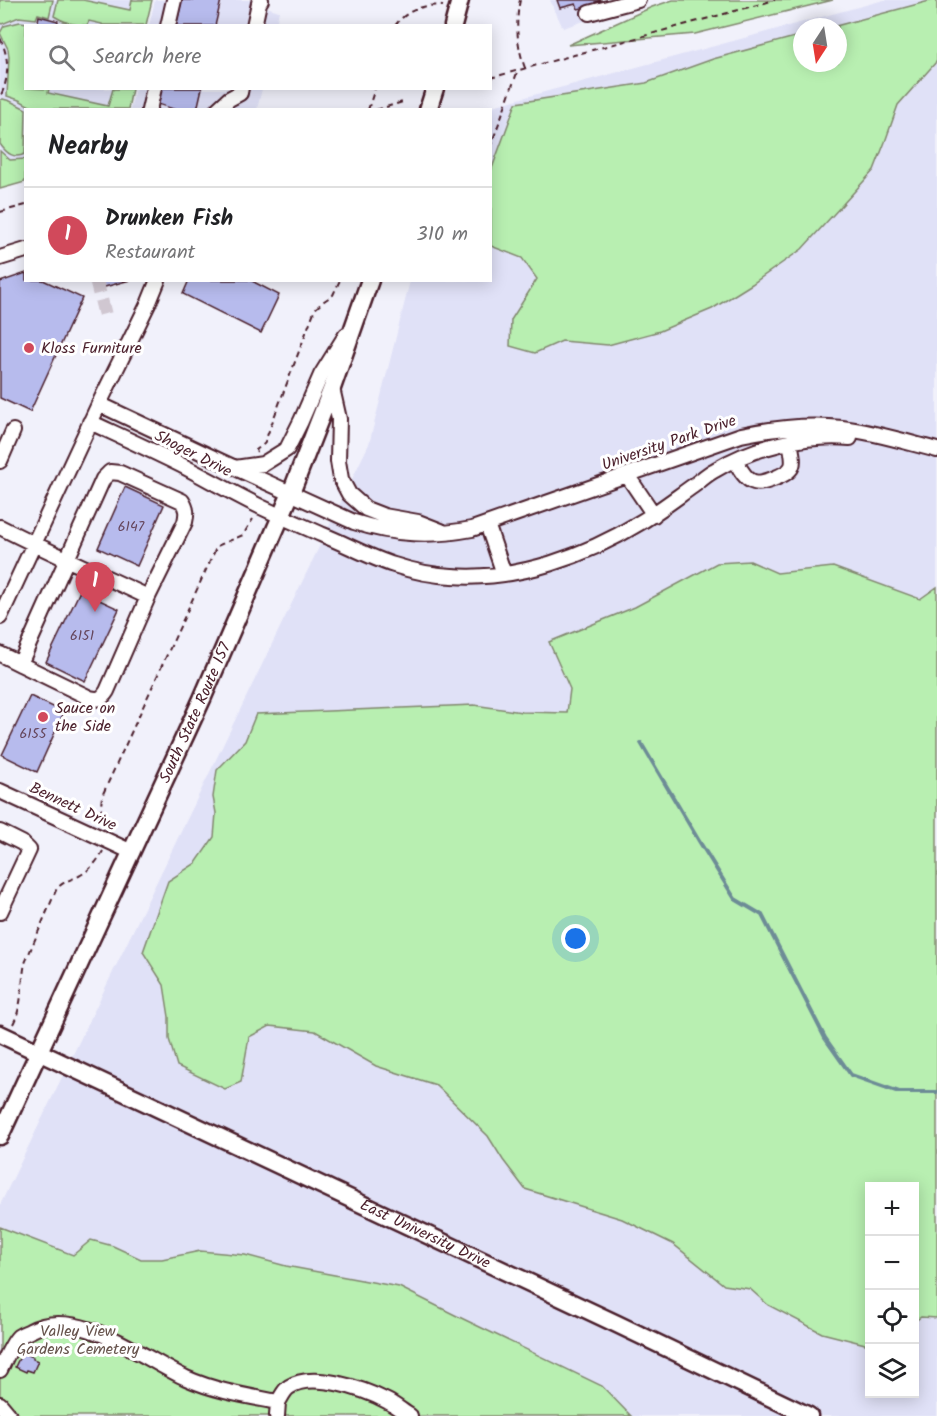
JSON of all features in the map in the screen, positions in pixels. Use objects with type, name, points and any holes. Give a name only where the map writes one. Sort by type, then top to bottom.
[{"type":"main road","points":[[454,24],[459,4]]},
{"type":"main road","points":[[429,108],[434,90]]},
{"type":"main road","name":"South State Route 157","points":[[0,1136],[202,699],[291,493],[332,388],[369,282]]},
{"type":"main road","name":"East University Drive","points":[[2,1035],[809,1416]]},
{"type":"street","points":[[168,24],[174,0]]},
{"type":"street","points":[[254,24],[261,0]]},
{"type":"street","points":[[589,13],[638,0]]},
{"type":"street","points":[[149,108],[154,90]]},
{"type":"street","points":[[219,108],[240,93],[241,90]]},
{"type":"street","points":[[0,258],[24,251]]},
{"type":"street","points":[[0,617],[157,282]]},
{"type":"street","name":"Shoger Drive","points":[[234,468],[263,465],[287,449],[321,375],[357,318]]},
{"type":"street","points":[[332,388],[339,418],[338,461],[341,479],[349,494],[366,509],[384,516],[418,522],[449,534]]},
{"type":"street","name":"Shoger Drive","points":[[99,404],[291,493]]},
{"type":"street","name":"Shoger Drive","points":[[90,422],[281,516]]},
{"type":"street","name":"University Park Drive","points":[[291,493],[354,522],[373,528],[417,535],[449,534],[488,524],[741,435],[788,427],[842,428],[937,450]]},
{"type":"street","points":[[0,461],[13,431]]},
{"type":"street","name":"University Park Drive","points":[[281,516],[393,565],[424,573],[452,576],[504,574],[562,559],[592,548],[654,515],[715,470],[750,453],[779,444],[809,439],[839,437],[906,442]]},
{"type":"street","points":[[735,460],[747,478],[754,482],[765,482],[790,471],[792,465],[790,442]]},
{"type":"street","points":[[0,654],[20,664],[90,698],[104,697],[148,597],[185,522],[186,508],[182,501],[120,473],[110,472],[103,479],[20,664]]},
{"type":"street","points":[[627,475],[654,515]]},
{"type":"street","points":[[488,524],[504,574]]},
{"type":"street","points":[[0,527],[148,597]]},
{"type":"street","name":"Bennett Drive","points":[[0,791],[132,852]]},
{"type":"street","points":[[0,832],[22,843],[29,850],[0,912]]},
{"type":"street","points":[[0,1341],[18,1337],[38,1326],[62,1323],[87,1328],[113,1339],[162,1367],[215,1390],[278,1409],[287,1388],[301,1382],[321,1381],[356,1389],[386,1401],[410,1416]]},
{"type":"street","points":[[0,1370],[18,1337]]},
{"type":"street","points":[[0,1404],[10,1416]]},
{"type":"path","points":[[520,0],[518,38],[525,68]]},
{"type":"path","points":[[492,77],[775,0]]},
{"type":"path","points":[[396,24],[417,9],[434,5],[459,4]]},
{"type":"path","points":[[0,38],[5,51],[7,68],[0,97]]},
{"type":"path","points":[[492,142],[518,70]]},
{"type":"path","points":[[369,108],[374,90]]},
{"type":"path","points":[[383,108],[403,102]]},
{"type":"path","points":[[0,212],[24,206]]},
{"type":"path","points":[[263,465],[256,450],[264,444],[315,309],[333,295],[339,282]]},
{"type":"path","points":[[2,1035],[15,1021],[25,963],[57,888],[97,862],[108,842],[100,817],[102,796],[217,546],[243,536],[258,506]]},
{"type":"shaded area","points":[[0,0],[152,0],[146,24],[24,24],[24,90],[132,90],[128,108],[24,108],[24,182],[0,189]]},
{"type":"shaded area","points":[[155,0],[256,0],[263,6],[279,11],[276,24],[149,24]]},
{"type":"shaded area","points":[[550,0],[647,0],[563,28]]},
{"type":"shaded area","points":[[884,0],[937,0],[937,1416],[459,1416],[404,1386],[0,1227],[0,1205],[369,444],[410,282],[492,282],[492,108],[486,108],[793,25],[793,72],[847,72],[847,18],[818,18]]},
{"type":"shaded area","points":[[135,90],[262,90],[257,108],[130,108]]},
{"type":"green space","points":[[0,0],[53,0],[49,17],[38,14],[36,19],[19,17],[2,24],[0,23]]},
{"type":"green space","points":[[58,0],[83,0],[130,10],[132,0],[152,0],[146,24],[102,24],[89,21],[88,24],[70,24],[54,16]]},
{"type":"green space","points":[[673,0],[833,0],[695,34],[568,45],[652,7]]},
{"type":"green space","points":[[937,0],[937,61],[898,105],[874,170],[802,249],[712,309],[660,331],[608,345],[562,341],[535,353],[510,346],[511,320],[537,279],[522,258],[492,246],[492,168],[516,103],[646,83],[713,59],[793,37],[793,72],[847,72],[847,23]]},
{"type":"green space","points":[[20,22],[35,24],[24,24],[24,90],[49,90],[48,93],[108,106],[113,90],[132,90],[128,108],[33,108],[7,96],[9,57],[8,49],[0,33],[4,26]]},
{"type":"green space","points":[[0,100],[10,101],[24,108],[24,154],[11,155],[0,144]]},
{"type":"green space","points":[[0,151],[10,160],[24,159],[24,182],[0,189]]},
{"type":"green space","points":[[750,561],[777,573],[833,567],[920,599],[937,587],[937,1318],[919,1318],[919,1182],[865,1182],[865,1344],[822,1333],[768,1305],[750,1289],[724,1285],[673,1244],[622,1219],[525,1189],[488,1136],[436,1085],[376,1066],[315,1031],[270,1026],[249,1037],[241,1082],[225,1089],[177,1066],[169,1039],[169,1017],[164,985],[143,952],[168,881],[196,863],[214,837],[216,813],[213,797],[217,770],[245,741],[256,714],[474,705],[522,712],[567,713],[570,689],[549,642],[635,607],[717,563]]},
{"type":"green space","name":"Valley View Gardens Cemetery","points":[[0,1227],[73,1255],[91,1240],[113,1246],[141,1259],[162,1259],[200,1251],[245,1255],[286,1266],[399,1287],[602,1386],[631,1416],[0,1416]]},
{"type":"building","points":[[182,0],[221,0],[215,24],[176,24]]},
{"type":"building","points":[[557,0],[601,1],[595,2],[596,5],[578,9],[576,4],[560,8]]},
{"type":"building","points":[[39,16],[58,21],[57,24],[37,24]]},
{"type":"building","points":[[161,90],[202,90],[197,108],[170,108],[158,104]]},
{"type":"building","name":"Kloss Furniture","points":[[24,274],[24,282],[47,282],[82,298],[30,412],[0,398],[0,282]]},
{"type":"building","points":[[100,282],[123,282],[101,288]]},
{"type":"building","points":[[188,282],[254,282],[279,295],[261,333],[183,294]]},
{"type":"building","points":[[125,487],[164,505],[137,566],[98,548]]},
{"type":"building","points":[[80,591],[119,609],[85,681],[46,662]]},
{"type":"building","points":[[30,696],[64,712],[37,772],[2,755]]},
{"type":"building","points":[[22,1352],[38,1361],[33,1372],[27,1370],[26,1372],[15,1367]]},
{"type":"waterway","points":[[641,743],[735,899],[762,915],[825,1038],[851,1075],[899,1092],[937,1092]]},
{"type":"tunnel","points":[[97,282],[105,315]]},
{"type":"place","name":"Kloss Furniture","points":[[29,348]]},
{"type":"place","name":"Drunken Fish","points":[[95,612]]},
{"type":"place","name":"Sauce on the Side","points":[[43,717]]}]
